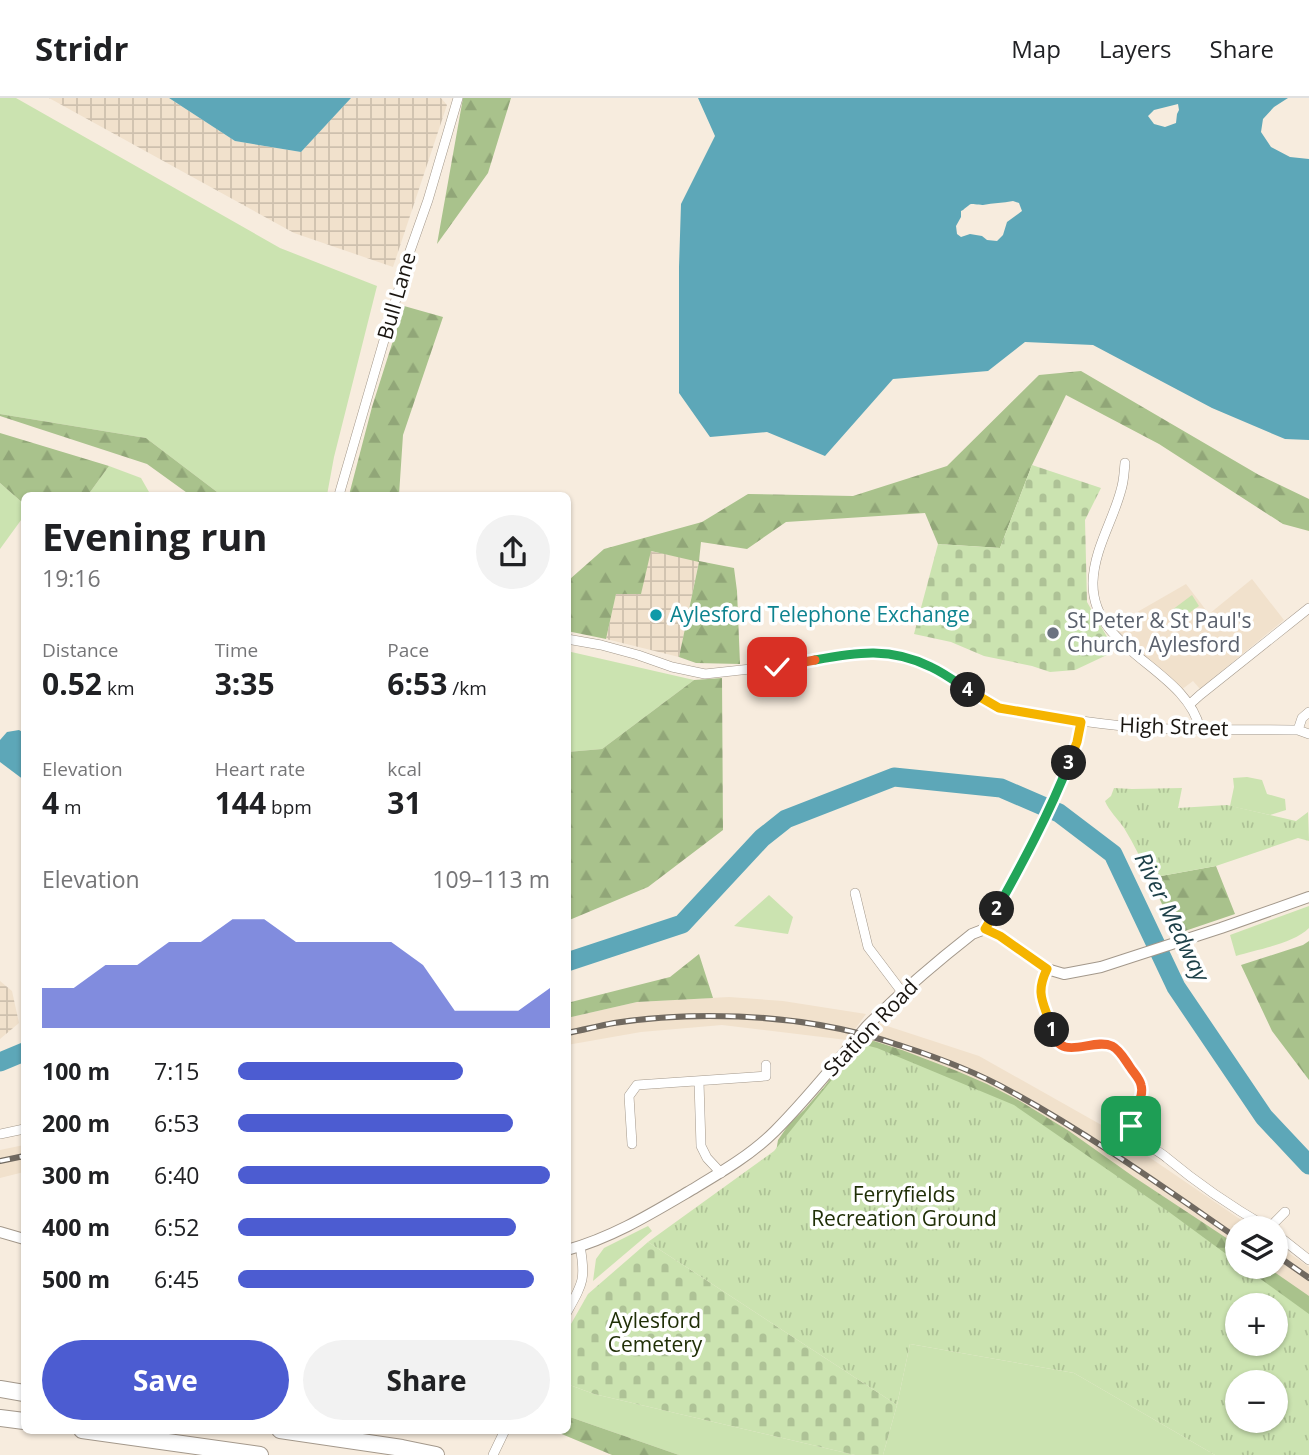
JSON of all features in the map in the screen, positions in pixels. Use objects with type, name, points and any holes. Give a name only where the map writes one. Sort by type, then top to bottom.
[{"type":"highway","points":[[0,1389],[21,1392]]},
{"type":"highway","points":[[0,1418],[21,1421]]},
{"type":"highway","points":[[110,1434],[260,1455]]},
{"type":"highway","points":[[307,1434],[436,1455]]},
{"type":"street","name":"Bull Lane","points":[[340,492],[458,98]]},
{"type":"street","points":[[1125,463],[1122,488],[1096,559],[1093,580],[1097,607],[1107,625],[1122,642],[1190,704],[1200,729]]},
{"type":"street","points":[[1190,704],[1309,608]]},
{"type":"street","name":"High Street","points":[[571,640],[601,645],[672,667],[705,674],[777,667],[856,652],[893,654],[933,667],[999,708],[1081,722],[1148,728],[1298,730],[1309,734]]},
{"type":"street","points":[[1298,730],[1302,718],[1309,712]]},
{"type":"street","name":"Station Road","points":[[571,1249],[609,1236],[647,1216],[721,1173],[757,1147],[775,1131],[867,1026],[902,992],[972,934],[985,929],[1017,874],[1057,793],[1077,742],[1081,722]]},
{"type":"street","points":[[855,892],[868,947],[902,992]]},
{"type":"street","points":[[985,929],[1000,936],[1047,969],[1064,974],[1113,963],[1309,897]]},
{"type":"street","points":[[1047,969],[1041,981],[1040,995],[1057,1042],[1076,1048],[1113,1047],[1124,1057],[1141,1085],[1142,1094],[1131,1117],[1131,1126],[1136,1136],[1218,1198],[1249,1216]]},
{"type":"street","points":[[632,1144],[629,1096],[637,1085],[766,1076],[766,1065]]},
{"type":"street","points":[[699,1082],[702,1146],[707,1158],[721,1173]]},
{"type":"street","points":[[0,1134],[21,1130]]},
{"type":"street","points":[[1281,1216],[1285,1212]]},
{"type":"street","points":[[0,1232],[21,1238]]},
{"type":"street","points":[[1288,1243],[1309,1260]]},
{"type":"street","points":[[571,1304],[583,1281],[580,1246]]},
{"type":"street","points":[[493,1455],[503,1434]]},
{"type":"shaded area","points":[[49,98],[169,98],[235,141],[301,152],[351,98],[441,98],[447,105],[393,267],[294,233]]},
{"type":"shaded area","points":[[650,551],[699,561],[679,657],[606,639],[616,593]]},
{"type":"shaded area","points":[[1252,579],[1284,620],[1200,689],[1193,681],[1181,690],[1113,626],[1186,584],[1209,614]]},
{"type":"shaded area","points":[[0,981],[12,991],[19,1023],[0,1039]]},
{"type":"shaded area","points":[[729,997],[783,1001],[866,1014],[847,1040],[722,1025],[641,1032],[571,1044],[571,1017],[637,1002]]},
{"type":"shaded area","points":[[878,1023],[979,1056],[1105,1127],[1235,1216],[1225,1216],[1225,1244],[861,1044]]},
{"type":"shaded area","points":[[21,1146],[21,1173],[0,1178],[0,1150]]},
{"type":"shaded area","points":[[1288,1252],[1309,1267],[1309,1300],[1278,1279],[1288,1279]]},
{"type":"green space","points":[[0,98],[16,98],[280,248],[377,286],[328,492],[217,492],[146,438],[0,414]]},
{"type":"green space","points":[[463,98],[511,98],[488,173],[437,244]]},
{"type":"green space","points":[[404,306],[443,317],[403,435],[399,492],[350,492],[372,407]]},
{"type":"green space","points":[[1081,371],[1259,475],[1309,499],[1309,531],[1283,524],[1159,444],[1066,395],[1032,465],[1000,548],[938,544],[925,513],[786,522],[747,549],[701,542],[699,561],[734,568],[740,664],[696,663],[679,657],[699,562],[651,551],[641,594],[616,594],[606,639],[571,632],[571,578],[604,549],[702,522],[748,494],[853,496],[947,466],[1039,375]]},
{"type":"green space","points":[[0,416],[146,438],[217,492],[186,492],[147,464]]},
{"type":"green space","points":[[0,433],[109,466],[90,492],[21,492],[21,501],[0,483]]},
{"type":"green space","points":[[1032,465],[1101,488],[1085,520],[1087,602],[1114,649],[1075,670],[1050,672],[984,656],[951,642],[914,634],[938,544],[1000,548]]},
{"type":"green space","points":[[109,466],[141,478],[149,492],[90,492]]},
{"type":"green space","points":[[0,483],[21,501],[21,520],[0,549]]},
{"type":"green space","points":[[1192,595],[1199,606],[1179,620],[1172,610]]},
{"type":"green space","points":[[571,652],[694,680],[602,749],[571,752]]},
{"type":"green space","points":[[722,678],[723,830],[648,887],[571,919],[571,752],[602,749],[694,680]]},
{"type":"green space","points":[[1233,778],[1262,780],[1267,794],[1285,799],[1286,810],[1270,815],[1230,806]]},
{"type":"green space","points":[[1114,788],[1182,788],[1178,808],[1227,805],[1296,821],[1308,812],[1309,841],[1298,838],[1216,866],[1150,878],[1128,834],[1105,801]]},
{"type":"green space","points":[[1216,866],[1235,914],[1179,933],[1167,915],[1150,878]]},
{"type":"green space","points":[[769,895],[793,917],[788,934],[734,926]]},
{"type":"green space","points":[[1309,906],[1309,928],[1302,934],[1285,942],[1236,956],[1230,935]]},
{"type":"green space","points":[[1309,941],[1309,1080],[1272,1031],[1241,965]]},
{"type":"green space","points":[[699,954],[713,998],[637,1002],[571,1017],[571,1002],[670,977]]},
{"type":"green space","points":[[874,1041],[902,1050],[957,1071],[1020,1101],[1069,1131],[1225,1237],[1225,1279],[1284,1279],[1309,1296],[1309,1363],[1288,1306],[1288,1293],[1252,1293],[775,1158],[778,1140],[789,1124],[824,1087],[858,1043]]},
{"type":"green space","name":"Ferryfields Recreation Ground","points":[[861,1044],[877,1048],[1014,1105],[1225,1253],[1225,1279],[1261,1279],[1280,1293],[1225,1293],[1225,1356],[1288,1356],[1288,1299],[1309,1314],[1309,1455],[1215,1455],[1074,1373],[910,1344],[897,1405],[648,1242],[774,1151]]},
{"type":"green space","points":[[648,1226],[652,1231],[593,1281],[596,1259],[604,1248]]},
{"type":"green space","name":"Aylesford Cemetery","points":[[648,1242],[897,1405],[883,1455],[855,1455],[594,1394],[571,1385],[571,1324],[588,1294]]},
{"type":"green space","points":[[910,1344],[1074,1373],[1215,1455],[883,1455]]},
{"type":"green space","points":[[571,1385],[594,1394],[855,1455],[679,1455],[571,1417]]},
{"type":"green space","points":[[571,1417],[679,1455],[612,1455],[562,1434],[571,1434]]},
{"type":"water","points":[[169,98],[351,98],[301,152],[235,141]]},
{"type":"water","points":[[698,98],[1288,98],[1274,107],[1263,119],[1261,132],[1271,147],[1290,157],[1309,159],[1309,440],[1285,439],[1212,408],[1093,345],[1025,342],[988,371],[893,379],[825,456],[767,432],[710,437],[679,393],[679,267],[681,204],[715,136]],"holes":[[[1178,104],[1176,123],[1165,127],[1154,124],[1148,116],[1154,110]],[[1013,201],[1019,203],[1022,211],[1007,222],[1003,235],[997,241],[987,240],[982,236],[970,234],[961,237],[957,234],[956,226],[961,211],[971,204]]]},
{"type":"water","points":[[21,731],[21,778],[0,762],[0,740],[7,732]]},
{"type":"waterway","name":"River Medway","points":[[571,961],[682,924],[762,838],[786,819],[894,777],[1001,788],[1059,813],[1113,854],[1176,987],[1264,1117],[1309,1165]]},
{"type":"waterway","name":"River Medway","points":[[0,1062],[21,1053]]},
{"type":"railway","points":[[571,1032],[644,1019],[738,1016],[802,1022],[877,1038],[957,1066],[1010,1091],[1097,1143],[1225,1230]]},
{"type":"railway","points":[[0,1161],[21,1157]]},
{"type":"railway","points":[[1288,1263],[1309,1278]]},
{"type":"place","name":"Aylesford Telephone Exchange","points":[[656,615]]},
{"type":"place","name":"St Peter & St Paul's Church, Aylesford","points":[[1053,633]]},
{"type":"route","points":[[777,667],[856,652],[893,654],[933,667],[999,708],[1081,722],[1077,742],[1057,793],[1017,874],[985,929],[1000,936],[1047,969],[1041,981],[1040,995],[1057,1042],[1076,1048],[1107,1045],[1124,1057],[1141,1085],[1142,1094],[1131,1117],[1131,1126]]}]
